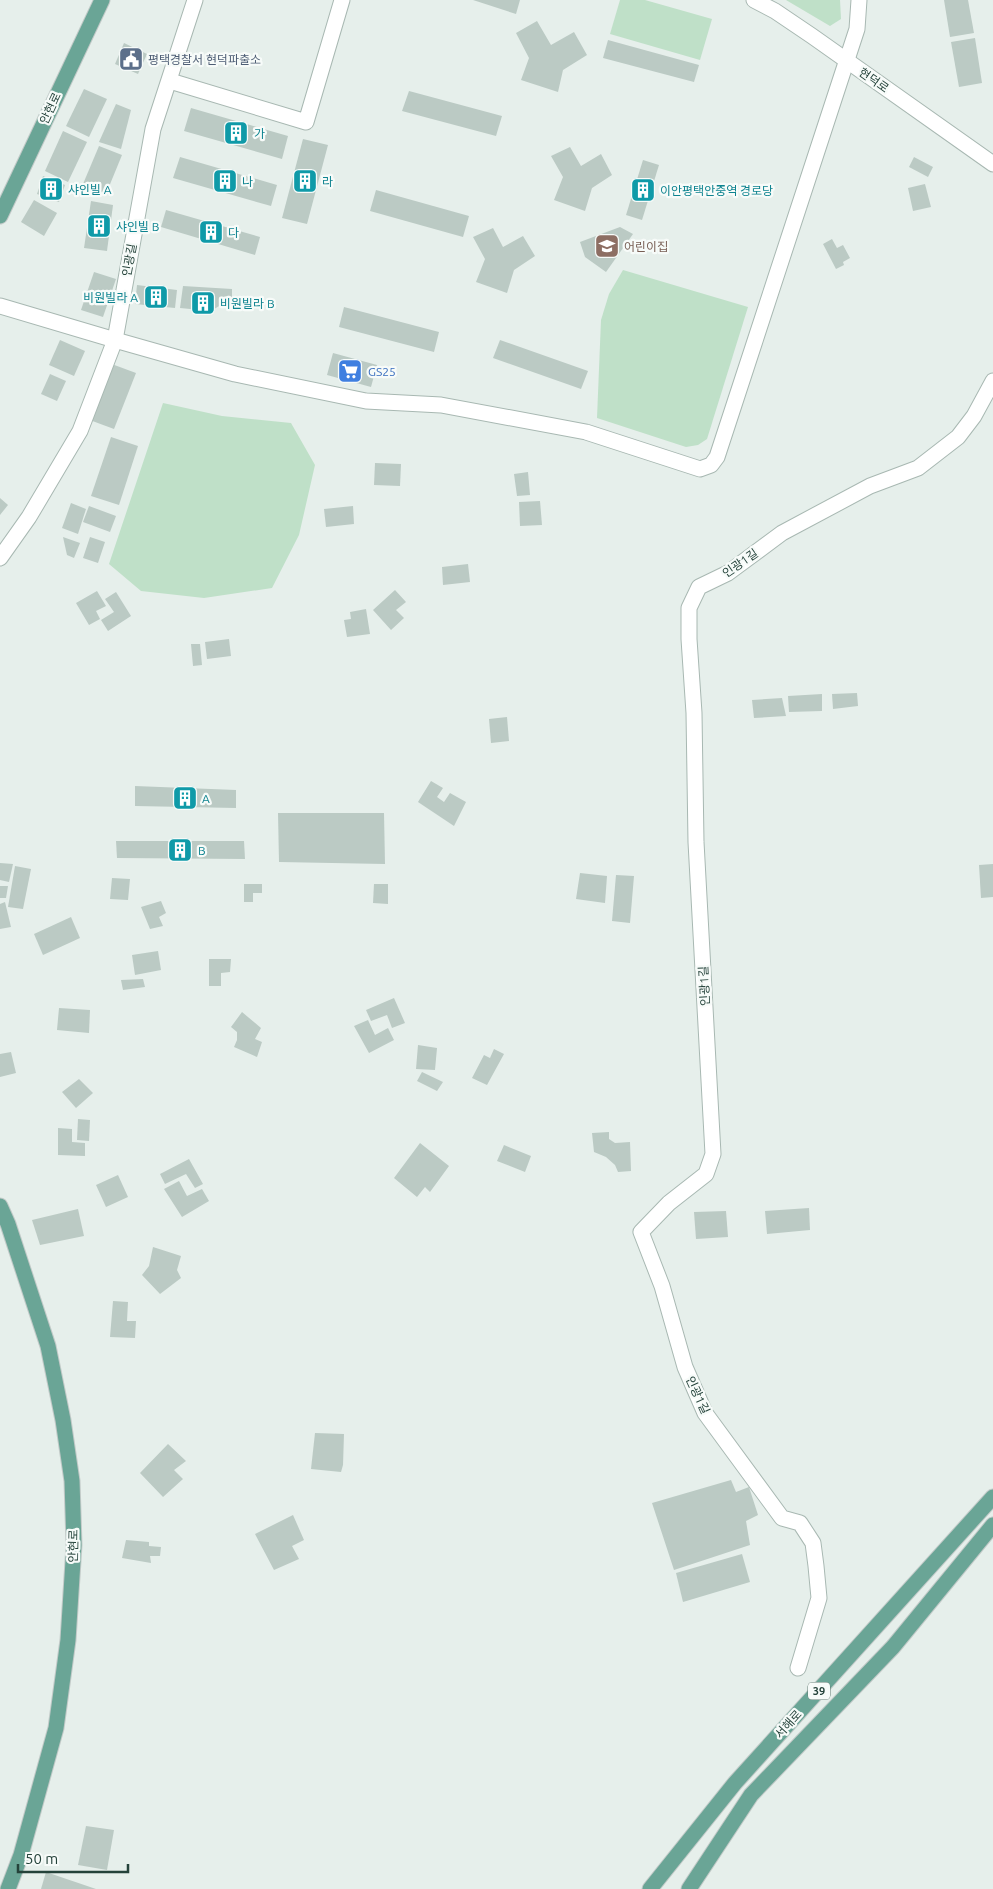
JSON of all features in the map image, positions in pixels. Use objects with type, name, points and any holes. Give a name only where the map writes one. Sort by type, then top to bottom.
[{"type":"main road","name":"안현로","points":[[0,216],[102,0]]},
{"type":"main road","name":"안현로","points":[[0,1206],[8,1224],[48,1346],[63,1420],[72,1481],[74,1545],[68,1640],[56,1728],[21,1855],[8,1889]]},
{"type":"main road","name":"서해로","points":[[650,1889],[735,1783],[993,1497]]},
{"type":"main road","name":"서해로","points":[[689,1889],[751,1794],[893,1647],[993,1525]]},
{"type":"street","name":"인광길","points":[[0,558],[29,517],[80,431],[114,340],[153,129],[195,0]]},
{"type":"street","points":[[170,81],[306,122],[342,0]]},
{"type":"street","name":"현덕로","points":[[754,0],[775,11],[993,164]]},
{"type":"street","points":[[0,306],[244,376],[366,401],[441,405],[586,432],[700,469],[711,465],[717,457],[857,29],[859,0]]},
{"type":"street","name":"인광1길","points":[[798,1668],[819,1598],[813,1543],[800,1523],[782,1518],[705,1413],[685,1368],[662,1286],[641,1232],[669,1203],[706,1174],[713,1154],[696,842],[689,608],[699,587],[728,573],[782,533],[870,486],[918,468],[958,437],[974,416],[993,381]]},
{"type":"green space","points":[[620,0],[645,0],[712,19],[700,60],[610,34]]},
{"type":"green space","points":[[786,0],[840,0],[841,19],[830,26]]},
{"type":"green space","points":[[623,270],[748,307],[707,439],[698,445],[686,447],[597,418],[601,320],[609,294]]},
{"type":"green space","points":[[163,403],[222,416],[291,423],[315,465],[299,535],[272,588],[204,598],[141,591],[109,564]]},
{"type":"building","points":[[473,0],[520,0],[516,14]]},
{"type":"building","points":[[944,0],[968,0],[974,33],[950,37]]},
{"type":"building","points":[[537,21],[551,45],[574,32],[587,55],[563,70],[558,92],[521,80],[529,58],[516,33]]},
{"type":"building","points":[[975,38],[982,83],[959,87],[951,42]]},
{"type":"building","points":[[608,40],[699,65],[694,82],[603,58]]},
{"type":"building","name":"평택경찰서 현덕파출소","points":[[124,43],[147,54],[138,74],[115,64]]},
{"type":"building","points":[[84,89],[107,99],[89,137],[66,126]]},
{"type":"building","points":[[409,91],[502,116],[496,136],[402,111]]},
{"type":"building","points":[[116,104],[131,110],[121,149],[99,142]]},
{"type":"building","name":"가","points":[[191,108],[288,136],[282,159],[184,131]]},
{"type":"building","points":[[63,131],[87,142],[68,182],[45,171]]},
{"type":"building","name":"라","points":[[303,139],[328,145],[307,224],[282,218]]},
{"type":"building","points":[[99,146],[122,155],[106,194],[83,184]]},
{"type":"building","points":[[570,147],[581,166],[601,154],[612,175],[592,188],[585,211],[554,200],[563,177],[551,156]]},
{"type":"building","name":"나","points":[[180,157],[277,185],[271,206],[173,178]]},
{"type":"building","points":[[914,157],[933,167],[928,177],[909,167]]},
{"type":"building","name":"이안평택안중역 경로당","points":[[643,160],[659,165],[642,220],[626,215]]},
{"type":"building","name":"샤인빌 A","points":[[43,176],[65,185],[59,202],[37,194]]},
{"type":"building","points":[[925,184],[931,207],[913,211],[908,188]]},
{"type":"building","points":[[376,190],[469,216],[463,237],[370,211]]},
{"type":"building","points":[[34,200],[57,213],[44,236],[21,222]]},
{"type":"building","name":"샤인빌 B","points":[[91,201],[113,205],[107,251],[84,248]]},
{"type":"building","name":"다","points":[[166,210],[260,237],[255,255],[161,227]]},
{"type":"building","points":[[620,227],[633,234],[606,272],[585,257],[580,242]]},
{"type":"building","points":[[493,228],[503,247],[523,236],[535,256],[514,270],[507,293],[476,282],[485,259],[473,237]]},
{"type":"building","points":[[832,239],[837,248],[843,245],[850,258],[843,262],[844,265],[836,269],[823,244]]},
{"type":"building","points":[[94,272],[116,279],[103,317],[81,310]]},
{"type":"building","name":"비원빌라 A","points":[[137,285],[177,290],[175,308],[135,304]]},
{"type":"building","name":"비원빌라 B","points":[[183,286],[232,289],[232,298],[211,311],[180,308]]},
{"type":"building","points":[[344,307],[439,332],[434,352],[339,327]]},
{"type":"building","points":[[60,340],[85,351],[74,376],[49,365]]},
{"type":"building","points":[[500,340],[588,371],[581,389],[493,358]]},
{"type":"building","points":[[333,353],[377,365],[371,387],[327,375]]},
{"type":"building","points":[[109,363],[136,373],[114,429],[87,419]]},
{"type":"building","points":[[50,374],[66,381],[57,401],[41,394]]},
{"type":"building","points":[[111,437],[138,446],[119,505],[91,496]]},
{"type":"building","points":[[375,463],[401,464],[400,486],[374,485]]},
{"type":"building","points":[[528,472],[530,495],[517,496],[514,474]]},
{"type":"building","points":[[0,498],[8,505],[0,515]]},
{"type":"building","points":[[540,501],[542,525],[520,526],[519,502]]},
{"type":"building","points":[[71,503],[86,509],[78,534],[62,528]]},
{"type":"building","points":[[89,506],[116,516],[110,532],[83,522]]},
{"type":"building","points":[[353,506],[354,524],[326,527],[324,509]]},
{"type":"building","points":[[63,537],[80,543],[74,558],[67,555]]},
{"type":"building","points":[[90,537],[105,542],[98,563],[83,558]]},
{"type":"building","points":[[468,564],[470,582],[443,585],[442,567]]},
{"type":"building","points":[[395,590],[406,602],[396,610],[404,618],[391,630],[373,610]]},
{"type":"building","points":[[97,591],[106,606],[96,611],[100,619],[89,625],[76,603]]},
{"type":"building","points":[[116,592],[131,616],[108,631],[101,620],[114,612],[105,599]]},
{"type":"building","points":[[366,609],[370,634],[347,637],[344,620],[351,619],[350,612]]},
{"type":"building","points":[[229,639],[231,656],[207,659],[205,642]]},
{"type":"building","points":[[191,644],[200,644],[202,665],[193,666]]},
{"type":"building","points":[[857,693],[858,706],[833,709],[832,694]]},
{"type":"building","points":[[822,694],[822,711],[789,712],[788,696]]},
{"type":"building","points":[[782,698],[786,716],[754,718],[752,700]]},
{"type":"building","points":[[507,717],[509,741],[491,743],[489,719]]},
{"type":"building","points":[[431,781],[443,788],[437,797],[444,802],[450,793],[466,802],[454,826],[418,802]]},
{"type":"building","name":"A","points":[[135,786],[236,790],[236,808],[135,806]]},
{"type":"building","points":[[278,813],[384,813],[385,864],[279,862]]},
{"type":"building","name":"B","points":[[116,841],[244,841],[245,859],[117,858]]},
{"type":"building","points":[[0,863],[13,864],[9,882],[0,880]]},
{"type":"building","points":[[993,864],[993,897],[981,898],[979,865]]},
{"type":"building","points":[[15,866],[31,869],[23,909],[8,907]]},
{"type":"building","points":[[580,873],[607,876],[605,903],[576,899]]},
{"type":"building","points":[[616,875],[634,876],[630,923],[612,921]]},
{"type":"building","points":[[112,878],[130,879],[128,900],[110,899]]},
{"type":"building","points":[[244,884],[262,884],[262,893],[253,893],[253,902],[244,902]]},
{"type":"building","points":[[374,884],[388,884],[388,904],[373,903]]},
{"type":"building","points":[[0,886],[8,886],[6,898],[0,898]]},
{"type":"building","points":[[161,901],[166,913],[159,917],[163,926],[150,929],[141,907]]},
{"type":"building","points":[[5,902],[11,927],[0,929],[0,904]]},
{"type":"building","points":[[71,917],[80,938],[43,955],[34,934]]},
{"type":"building","points":[[158,951],[161,970],[135,975],[132,955]]},
{"type":"building","points":[[209,959],[231,959],[230,972],[221,973],[221,986],[209,986]]},
{"type":"building","points":[[143,979],[145,987],[123,990],[121,980]]},
{"type":"building","points":[[394,998],[405,1023],[392,1028],[387,1015],[371,1021],[366,1010]]},
{"type":"building","points":[[59,1008],[90,1010],[89,1033],[57,1030]]},
{"type":"building","points":[[242,1012],[261,1028],[255,1039],[262,1042],[257,1057],[234,1047],[237,1040],[237,1032],[231,1027]]},
{"type":"building","points":[[368,1020],[375,1035],[388,1028],[394,1040],[369,1053],[354,1026]]},
{"type":"building","points":[[418,1045],[437,1048],[435,1070],[416,1069]]},
{"type":"building","points":[[494,1049],[504,1054],[487,1085],[472,1078],[484,1055],[490,1058]]},
{"type":"building","points":[[11,1052],[16,1073],[0,1077],[0,1054]]},
{"type":"building","points":[[422,1072],[443,1082],[437,1091],[417,1081]]},
{"type":"building","points":[[79,1079],[93,1093],[76,1108],[62,1092]]},
{"type":"building","points":[[78,1119],[90,1120],[89,1141],[77,1140]]},
{"type":"building","points":[[58,1128],[72,1129],[72,1142],[85,1143],[85,1156],[58,1155]]},
{"type":"building","points":[[609,1132],[609,1139],[615,1143],[630,1142],[631,1171],[618,1172],[615,1165],[606,1157],[594,1152],[592,1133]]},
{"type":"building","points":[[420,1143],[449,1166],[430,1192],[425,1187],[417,1197],[394,1178]]},
{"type":"building","points":[[504,1145],[531,1156],[525,1172],[497,1161]]},
{"type":"building","points":[[189,1159],[203,1184],[195,1188],[186,1174],[165,1184],[160,1174]]},
{"type":"building","points":[[118,1175],[128,1197],[106,1207],[96,1185]]},
{"type":"building","points":[[179,1181],[187,1196],[202,1189],[209,1201],[182,1217],[164,1189]]},
{"type":"building","points":[[809,1208],[810,1230],[767,1234],[765,1211]]},
{"type":"building","points":[[78,1209],[84,1236],[40,1245],[32,1220]]},
{"type":"building","points":[[726,1211],[728,1237],[696,1239],[694,1212]]},
{"type":"building","points":[[153,1247],[181,1256],[177,1270],[181,1278],[160,1294],[142,1275],[149,1266]]},
{"type":"building","points":[[113,1301],[128,1302],[127,1321],[136,1321],[135,1338],[110,1337]]},
{"type":"building","points":[[315,1433],[344,1434],[341,1472],[311,1469]]},
{"type":"building","points":[[168,1444],[186,1461],[174,1470],[183,1479],[163,1497],[140,1473]]},
{"type":"building","points":[[731,1480],[736,1492],[749,1487],[758,1515],[746,1521],[750,1545],[674,1570],[652,1503]]},
{"type":"building","points":[[293,1515],[304,1540],[292,1546],[299,1559],[274,1570],[255,1534]]},
{"type":"building","points":[[126,1540],[149,1542],[149,1546],[161,1547],[160,1556],[150,1556],[151,1563],[122,1558]]},
{"type":"building","points":[[742,1554],[750,1582],[683,1602],[676,1573]]},
{"type":"building","points":[[86,1826],[114,1830],[107,1870],[78,1865]]},
{"type":"building","points":[[46,1872],[96,1889],[41,1889]]},
{"type":"place","name":"평택경찰서 현덕파출소","points":[[131,59]]},
{"type":"place","name":"가","points":[[236,133]]},
{"type":"place","name":"나","points":[[225,181]]},
{"type":"place","name":"라","points":[[305,181]]},
{"type":"place","name":"샤인빌 A","points":[[51,189]]},
{"type":"place","name":"이안평택안중역 경로당","points":[[643,190]]},
{"type":"place","name":"샤인빌 B","points":[[99,226]]},
{"type":"place","name":"다","points":[[211,232]]},
{"type":"place","name":"어린이집","points":[[607,246]]},
{"type":"place","name":"비원빌라 A","points":[[156,297]]},
{"type":"place","name":"비원빌라 B","points":[[203,303]]},
{"type":"place","name":"GS25","points":[[350,371]]},
{"type":"place","name":"A","points":[[185,798]]},
{"type":"place","name":"B","points":[[180,850]]}]
